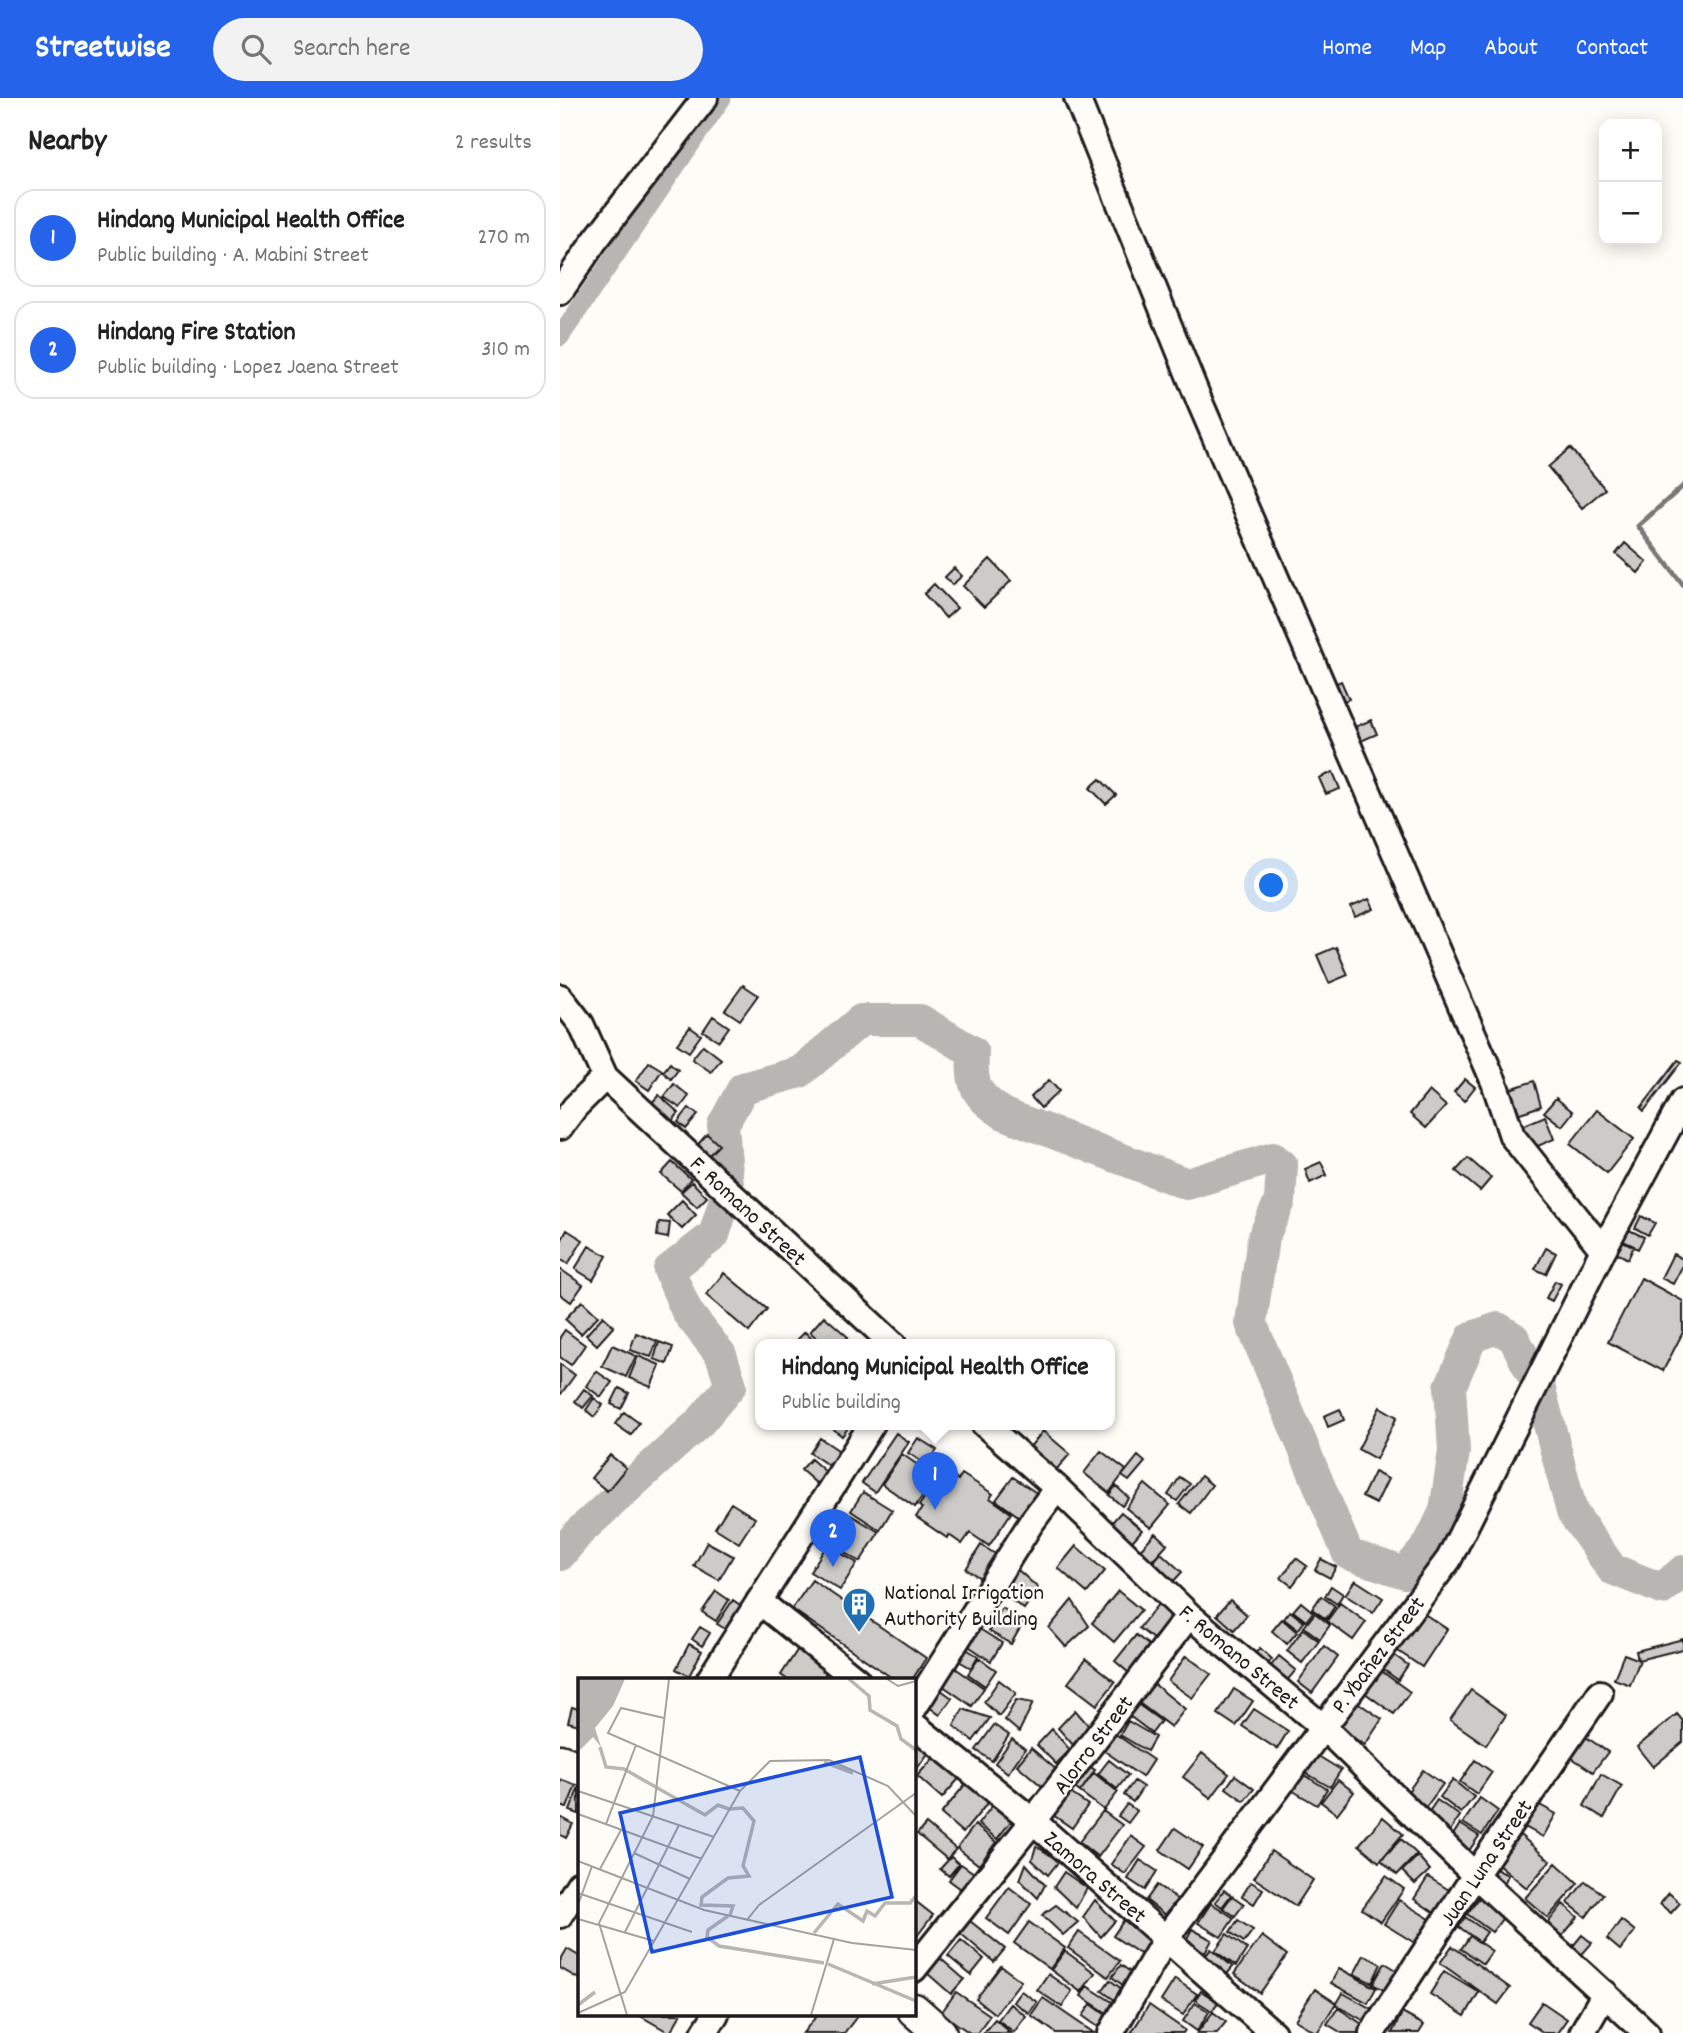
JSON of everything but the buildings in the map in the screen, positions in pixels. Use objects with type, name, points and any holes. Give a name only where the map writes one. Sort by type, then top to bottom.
[{"type":"main road","points":[[560,1761],[578,1768]]},
{"type":"main road","points":[[915,2011],[940,2033]]},
{"type":"street","points":[[560,292],[594,242],[705,98]]},
{"type":"street","points":[[1077,98],[1199,400],[1494,1082],[1512,1136],[1603,1250]]},
{"type":"street","points":[[560,997],[581,1024],[605,1077],[575,1107],[560,1127]]},
{"type":"street","name":"F. Romano Street","points":[[605,1077],[888,1339]]},
{"type":"street","name":"P. Ybañez Street","points":[[1111,2033],[1166,1938],[1448,1559],[1603,1250],[1683,1101]]},
{"type":"street","points":[[710,1678],[868,1430]]},
{"type":"street","name":"F. Romano Street","points":[[991,1430],[1057,1488],[1189,1615],[1322,1726],[1475,1875],[1647,2033]]},
{"type":"street","points":[[915,1706],[1031,1523],[1057,1488]]},
{"type":"street","points":[[759,1601],[856,1678]]},
{"type":"street","name":"Alorro Street","points":[[915,1968],[1033,1821],[1189,1615]]},
{"type":"street","name":"Juan Luna Street","points":[[1372,2033],[1475,1875],[1600,1693]]},
{"type":"street","name":"Zamora Street","points":[[915,1726],[1033,1821],[1273,2033]]},
{"type":"street","points":[[560,1915],[578,1886]]},
{"type":"street","points":[[1582,2033],[1605,1993]]},
{"type":"street","points":[[704,2033],[715,2016]]},
{"type":"waterway","points":[[560,337],[722,98]]},
{"type":"waterway","points":[[1683,486],[1638,526],[1683,585]]},
{"type":"waterway","points":[[728,1186],[723,1125],[743,1088],[800,1072],[861,1020],[920,1020],[973,1052],[973,1073],[977,1089],[1004,1114],[1187,1184],[1273,1158],[1282,1165],[1280,1201],[1263,1238],[1251,1323],[1348,1554],[1405,1573],[1428,1546],[1445,1511],[1454,1451],[1450,1387],[1472,1337],[1498,1328],[1514,1338],[1532,1374]]},
{"type":"waterway","points":[[560,1555],[579,1532],[700,1422],[731,1385],[721,1355],[687,1312],[669,1270],[714,1235],[727,1193]]},
{"type":"waterway","points":[[1539,1386],[1572,1512],[1612,1569],[1662,1589],[1683,1571]]},
{"type":"place","name":"Hindang Municipal Health Office","points":[[935,1510]]},
{"type":"place","name":"Hindang Fire Station","points":[[833,1567]]},
{"type":"place","name":"National Irrigation Authority Building","points":[[859,1634]]}]
